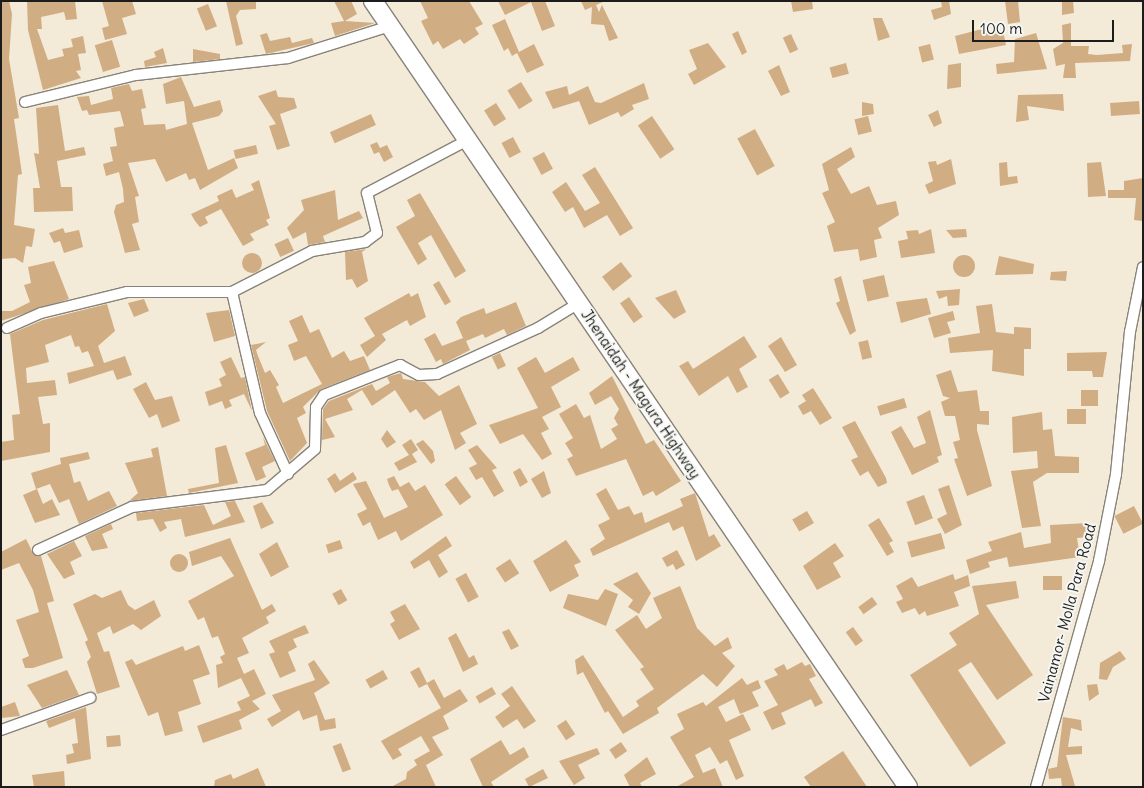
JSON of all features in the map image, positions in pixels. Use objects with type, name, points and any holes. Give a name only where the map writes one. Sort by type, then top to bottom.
[{"type":"highway","name":"Jhenaidah - Magura Highway","points":[[373,1],[908,787]]},
{"type":"street","points":[[24,102],[136,75],[288,58],[390,26]]},
{"type":"street","points":[[6,328],[41,313],[127,292],[232,292],[312,251],[374,237],[367,193],[468,140]]},
{"type":"street","name":"Vainamor- Molla Para Road","points":[[1036,787],[1099,561],[1116,474],[1130,332],[1143,267]]},
{"type":"street","points":[[232,292],[260,413],[288,474]]},
{"type":"street","points":[[38,550],[132,507],[267,490],[315,449],[316,408],[324,395],[400,365],[419,374],[437,374],[538,328],[579,303]]},
{"type":"street","points":[[1,730],[90,698]]},
{"type":"building","points":[[1,1],[9,1],[12,14],[9,59],[19,118],[14,119],[22,174],[18,175],[14,225],[35,229],[32,247],[26,246],[23,263],[15,258],[1,259]]},
{"type":"building","points":[[27,1],[75,1],[77,19],[66,20],[64,12],[41,17],[42,29],[37,29],[48,60],[64,56],[62,49],[73,47],[71,39],[83,36],[86,53],[78,54],[81,70],[76,71],[81,78],[43,90],[28,30]]},
{"type":"building","points":[[102,1],[132,1],[136,14],[122,18],[127,34],[105,40],[102,28],[109,26]]},
{"type":"building","points":[[226,1],[256,1],[256,9],[240,10],[236,16],[243,44],[236,46]]},
{"type":"building","points":[[334,1],[351,1],[357,14],[345,21],[375,23],[335,36],[331,23],[344,21]]},
{"type":"building","points":[[420,1],[469,1],[483,24],[475,28],[479,34],[464,44],[460,39],[443,49],[438,41],[433,45],[421,21],[428,18]]},
{"type":"building","points":[[498,1],[545,1],[555,26],[542,31],[531,2],[505,15]]},
{"type":"building","points":[[581,1],[605,1],[596,5],[599,12],[602,5],[618,38],[609,41],[604,25],[591,24],[592,7],[585,10]]},
{"type":"building","points":[[791,1],[812,1],[813,9],[793,12]]},
{"type":"building","points":[[941,1],[949,1],[951,14],[934,20],[931,10],[942,7]]},
{"type":"building","points":[[1005,1],[1018,1],[1020,22],[1008,24]]},
{"type":"building","points":[[1062,1],[1073,1],[1074,13],[1062,15]]},
{"type":"building","points":[[208,4],[217,26],[206,31],[197,8]]},
{"type":"building","points":[[873,18],[882,18],[890,37],[878,41]]},
{"type":"building","points":[[505,19],[519,52],[534,44],[544,65],[527,73],[517,53],[512,56],[508,48],[504,51],[492,25]]},
{"type":"building","points":[[1071,23],[1071,46],[1089,46],[1088,54],[1097,55],[1123,53],[1122,45],[1132,44],[1130,61],[1075,63],[1076,78],[1063,78],[1065,64],[1056,66],[1053,49],[1063,43],[1062,25]]},
{"type":"building","points":[[982,29],[983,33],[1003,31],[1006,45],[959,54],[955,36]]},
{"type":"building","points":[[738,31],[747,52],[742,55],[732,34]]},
{"type":"building","points":[[267,33],[270,41],[290,37],[292,43],[312,38],[314,43],[266,54],[260,35]]},
{"type":"building","points":[[1036,33],[1047,69],[997,74],[996,64],[1014,62],[1015,39]]},
{"type":"building","points":[[791,34],[798,49],[790,53],[783,38]]},
{"type":"building","points":[[112,40],[120,67],[103,72],[95,45]]},
{"type":"building","points":[[708,43],[726,67],[694,85],[688,74],[697,69],[689,50]]},
{"type":"building","points":[[930,44],[934,60],[922,62],[918,47]]},
{"type":"building","points":[[163,48],[167,63],[145,67],[144,61],[156,57],[154,52]]},
{"type":"building","points":[[193,49],[220,54],[220,59],[193,62]]},
{"type":"building","points":[[846,63],[849,74],[832,78],[830,67]]},
{"type":"building","points":[[961,63],[961,87],[947,89],[948,65]]},
{"type":"building","points":[[779,65],[790,92],[781,96],[768,71]]},
{"type":"building","points":[[181,77],[194,107],[220,100],[223,111],[219,116],[192,123],[208,170],[234,158],[238,168],[200,190],[195,178],[189,180],[186,173],[166,182],[155,159],[128,163],[139,196],[135,197],[139,222],[132,224],[140,250],[125,253],[114,212],[116,205],[124,202],[119,172],[106,176],[103,164],[113,161],[110,147],[117,146],[114,128],[124,126],[120,111],[89,115],[87,110],[82,111],[77,97],[89,96],[91,105],[113,99],[111,88],[129,84],[132,91],[142,89],[146,108],[141,109],[144,125],[165,124],[166,130],[187,124],[184,101],[166,104],[163,84]]},
{"type":"building","points":[[521,82],[533,101],[519,109],[507,90]]},
{"type":"building","points":[[644,83],[649,99],[632,105],[634,109],[621,117],[618,112],[589,125],[579,101],[553,109],[545,92],[567,86],[569,95],[588,86],[595,102],[601,103]]},
{"type":"building","points":[[276,90],[278,97],[294,98],[297,108],[280,114],[290,146],[277,150],[269,126],[276,124],[258,96]]},
{"type":"building","points":[[1063,94],[1064,111],[1027,106],[1029,120],[1016,122],[1018,95]]},
{"type":"building","points":[[1139,101],[1140,114],[1111,116],[1110,103]]},
{"type":"building","points":[[862,102],[873,104],[874,114],[862,116]]},
{"type":"building","points":[[496,103],[506,119],[494,127],[484,110]]},
{"type":"building","points":[[58,105],[65,151],[84,147],[86,155],[57,161],[61,187],[72,187],[73,211],[34,212],[33,188],[40,188],[34,153],[39,154],[36,108]]},
{"type":"building","points":[[938,110],[942,123],[934,127],[928,115]]},
{"type":"building","points":[[371,114],[376,125],[335,143],[330,132]]},
{"type":"building","points":[[652,116],[674,149],[660,159],[638,126]]},
{"type":"building","points":[[868,116],[872,132],[858,135],[854,119]]},
{"type":"building","points":[[755,129],[775,166],[757,175],[737,138]]},
{"type":"building","points":[[513,137],[521,152],[510,158],[502,143]]},
{"type":"building","points":[[377,142],[380,148],[387,145],[393,157],[384,162],[379,152],[374,154],[370,145]]},
{"type":"building","points":[[256,145],[258,154],[236,159],[234,150]]},
{"type":"building","points":[[851,147],[855,157],[837,169],[851,194],[869,186],[877,205],[896,201],[899,215],[878,228],[882,238],[874,240],[877,257],[860,261],[858,249],[834,252],[827,226],[835,222],[822,193],[829,190],[822,164]]},
{"type":"building","points":[[544,152],[553,169],[541,175],[533,158]]},
{"type":"building","points":[[951,159],[956,184],[929,194],[925,185],[933,181],[928,162],[936,161],[937,165]]},
{"type":"building","points":[[1007,162],[1008,177],[1017,176],[1018,183],[1000,186],[999,163]]},
{"type":"building","points":[[1101,162],[1106,196],[1088,197],[1087,163]]},
{"type":"building","points":[[595,167],[633,228],[620,236],[607,215],[584,228],[573,207],[565,212],[552,192],[566,182],[585,211],[600,203],[582,175]]},
{"type":"building","points":[[1143,178],[1142,221],[1134,220],[1136,198],[1108,198],[1108,190],[1124,190],[1124,181]]},
{"type":"building","points":[[259,180],[270,218],[266,220],[269,225],[250,234],[254,240],[243,246],[221,209],[205,217],[208,223],[200,227],[191,214],[219,201],[217,196],[232,189],[236,198],[254,190],[251,184]]},
{"type":"building","points":[[335,190],[338,220],[359,211],[363,218],[323,236],[325,242],[308,245],[306,232],[293,239],[287,228],[304,210],[301,200]]},
{"type":"building","points":[[420,193],[466,271],[455,278],[431,235],[418,243],[427,259],[418,265],[396,227],[415,216],[407,200]]},
{"type":"building","points":[[63,228],[65,233],[79,230],[83,247],[64,253],[60,241],[54,243],[49,233]]},
{"type":"building","points":[[931,229],[935,253],[901,258],[898,241],[908,239],[906,231],[918,230],[919,234]]},
{"type":"building","points":[[966,229],[967,237],[953,238],[946,230]]},
{"type":"building","points":[[288,238],[294,251],[280,257],[274,244]]},
{"type":"building","points":[[366,249],[362,252],[368,281],[357,288],[352,279],[346,280],[345,252]]},
{"type":"building","points":[[248,253],[256,253],[262,259],[262,267],[256,273],[248,273],[242,267],[242,259]]},
{"type":"building","points":[[964,255],[972,258],[975,266],[972,274],[964,277],[956,274],[953,266],[956,258]]},
{"type":"building","points":[[999,256],[1034,264],[1033,274],[995,275]]},
{"type":"building","points":[[54,261],[69,299],[1,321],[1,311],[12,311],[30,302],[24,285],[31,283],[28,267]]},
{"type":"building","points":[[621,262],[632,276],[613,291],[602,277]]},
{"type":"building","points":[[1067,271],[1066,281],[1050,280],[1051,272]]},
{"type":"building","points":[[884,275],[889,296],[868,301],[863,280]]},
{"type":"building","points":[[841,276],[856,331],[850,335],[836,303],[840,301],[834,279]]},
{"type":"building","points":[[439,281],[451,302],[445,305],[433,284]]},
{"type":"building","points":[[960,289],[959,305],[948,306],[947,296],[939,299],[936,291]]},
{"type":"building","points":[[676,290],[686,312],[674,319],[655,298]]},
{"type":"building","points":[[409,293],[411,297],[418,293],[426,317],[410,326],[407,320],[382,334],[386,340],[367,357],[360,345],[375,336],[364,318]]},
{"type":"building","points":[[629,297],[643,317],[634,323],[620,303]]},
{"type":"building","points":[[927,298],[931,314],[901,323],[896,302]]},
{"type":"building","points":[[144,299],[149,311],[134,317],[128,303]]},
{"type":"building","points":[[516,302],[526,326],[507,335],[504,329],[485,338],[483,334],[466,341],[470,350],[443,364],[441,359],[436,362],[424,339],[435,333],[442,346],[463,338],[456,322],[461,317],[484,308],[486,314]]},
{"type":"building","points":[[107,304],[115,331],[98,346],[104,363],[125,356],[132,375],[117,380],[113,370],[69,384],[67,373],[94,366],[88,351],[82,353],[79,346],[75,347],[71,335],[45,345],[49,362],[26,368],[27,383],[55,380],[57,395],[38,397],[43,424],[50,423],[50,452],[1,461],[1,442],[14,440],[12,415],[20,414],[10,334],[43,320]]},
{"type":"building","points":[[992,304],[996,332],[1014,334],[1014,327],[1031,328],[1031,349],[1024,349],[1024,376],[992,371],[993,350],[950,353],[948,338],[980,333],[976,306]]},
{"type":"building","points":[[229,310],[235,336],[214,342],[206,313]]},
{"type":"building","points":[[953,311],[955,320],[947,322],[951,333],[934,338],[928,318]]},
{"type":"building","points":[[302,315],[310,333],[319,329],[332,358],[344,351],[350,361],[364,356],[370,370],[321,389],[303,407],[306,413],[297,418],[307,443],[290,461],[267,411],[251,345],[266,342],[256,350],[265,373],[270,370],[279,385],[276,387],[283,403],[322,384],[306,356],[294,361],[288,345],[298,341],[289,321]]},
{"type":"building","points":[[744,336],[757,357],[739,369],[748,387],[737,393],[728,376],[699,396],[679,366],[688,361],[693,369]]},
{"type":"building","points":[[781,337],[797,365],[785,372],[768,346]]},
{"type":"building","points":[[868,340],[872,358],[862,360],[858,342]]},
{"type":"building","points":[[1107,352],[1103,377],[1093,377],[1092,371],[1067,371],[1067,353]]},
{"type":"building","points":[[500,353],[506,366],[498,369],[492,357]]},
{"type":"building","points":[[231,357],[241,378],[245,377],[252,411],[244,394],[229,400],[232,406],[225,409],[222,401],[209,406],[205,392],[222,386],[219,379],[226,375],[220,362]]},
{"type":"building","points":[[536,357],[545,373],[573,357],[580,370],[551,387],[561,407],[542,417],[549,429],[541,433],[552,454],[542,460],[523,434],[500,444],[489,425],[538,408],[517,368]]},
{"type":"building","points":[[951,370],[958,392],[977,390],[980,411],[989,411],[989,425],[977,424],[977,430],[992,486],[967,496],[954,459],[958,458],[953,442],[960,440],[955,416],[945,416],[941,402],[950,398],[943,396],[936,375]]},
{"type":"building","points":[[401,373],[403,379],[425,382],[439,396],[459,385],[477,424],[460,433],[466,443],[455,450],[441,410],[424,420],[416,409],[410,413],[395,390],[372,406],[362,390],[347,399],[353,410],[325,419],[335,437],[322,440],[323,409],[329,401],[372,384],[376,391],[390,383],[387,377]]},
{"type":"building","points":[[778,374],[790,393],[780,398],[769,380]]},
{"type":"building","points":[[612,376],[646,444],[654,440],[681,481],[656,496],[653,491],[643,496],[626,459],[576,476],[567,459],[573,456],[565,443],[573,438],[559,414],[576,404],[584,418],[590,415],[601,449],[617,439],[611,429],[618,425],[614,418],[619,409],[611,396],[595,405],[589,393]]},
{"type":"building","points":[[146,382],[155,400],[172,396],[180,421],[162,428],[157,414],[149,418],[133,389]]},
{"type":"building","points":[[813,388],[832,418],[820,425],[811,411],[803,415],[798,406],[806,401],[802,395]]},
{"type":"building","points":[[1081,390],[1098,390],[1098,406],[1081,406]]},
{"type":"building","points":[[904,398],[907,408],[880,416],[877,406]]},
{"type":"building","points":[[1067,409],[1086,409],[1086,424],[1067,424]]},
{"type":"building","points":[[930,410],[942,455],[937,457],[939,462],[912,475],[891,432],[901,426],[914,448],[926,443],[917,417]]},
{"type":"building","points":[[1042,412],[1043,430],[1052,429],[1055,456],[1079,457],[1079,473],[1047,473],[1033,482],[1041,526],[1022,528],[1011,471],[1038,468],[1037,451],[1013,453],[1012,417]]},
{"type":"building","points":[[855,421],[886,478],[887,483],[878,487],[868,471],[860,476],[851,460],[858,457],[842,427]]},
{"type":"building","points":[[387,430],[396,442],[387,448],[381,439]]},
{"type":"building","points":[[263,437],[275,461],[262,467],[266,477],[256,481],[245,453],[265,445]]},
{"type":"building","points":[[411,439],[418,450],[412,454],[417,462],[399,471],[394,463],[409,455],[402,445]]},
{"type":"building","points":[[423,440],[433,451],[435,461],[431,464],[416,444]]},
{"type":"building","points":[[226,445],[238,483],[189,493],[188,489],[219,483],[215,448]]},
{"type":"building","points":[[477,445],[497,468],[492,470],[504,491],[494,497],[482,477],[476,480],[469,468],[477,464],[468,450]]},
{"type":"building","points":[[158,447],[167,496],[129,501],[138,493],[125,463],[153,457],[151,449]]},
{"type":"building","points":[[88,452],[90,459],[69,464],[74,483],[80,481],[88,501],[109,491],[117,506],[79,524],[69,499],[59,503],[50,484],[36,489],[31,473],[61,464],[60,458]]},
{"type":"building","points":[[520,468],[528,482],[520,487],[513,472]]},
{"type":"building","points":[[544,471],[551,493],[542,498],[531,479]]},
{"type":"building","points":[[353,472],[357,479],[335,493],[327,479],[335,473],[340,481]]},
{"type":"building","points":[[394,476],[400,487],[409,482],[415,491],[425,485],[443,515],[401,541],[396,531],[378,540],[370,522],[363,526],[357,514],[367,509],[353,484],[366,481],[384,518],[408,507],[398,489],[392,491],[389,485],[387,479]]},
{"type":"building","points":[[456,476],[471,497],[460,505],[445,484]]},
{"type":"building","points":[[949,485],[962,525],[945,534],[937,519],[947,514],[938,489]]},
{"type":"building","points":[[606,488],[618,510],[629,506],[634,515],[642,512],[645,523],[683,506],[680,499],[695,493],[709,537],[714,534],[721,546],[696,561],[683,526],[673,531],[669,522],[593,556],[590,549],[605,539],[598,525],[610,519],[596,494]]},
{"type":"building","points":[[37,489],[43,504],[52,499],[60,515],[35,523],[23,495]]},
{"type":"building","points":[[924,495],[933,518],[915,525],[906,502]]},
{"type":"building","points":[[235,501],[245,522],[185,537],[181,519],[164,522],[167,528],[160,532],[153,519],[137,521],[136,513],[204,505],[213,525],[231,516],[225,502]]},
{"type":"building","points":[[262,502],[274,523],[261,529],[253,506]]},
{"type":"building","points":[[1134,506],[1143,524],[1123,534],[1114,516]]},
{"type":"building","points":[[807,511],[814,523],[799,532],[792,520]]},
{"type":"building","points":[[879,518],[893,541],[889,543],[894,552],[887,556],[868,525]]},
{"type":"building","points":[[1088,523],[1089,537],[1077,538],[1080,557],[1009,567],[1007,557],[988,562],[990,567],[970,574],[966,560],[992,551],[988,542],[1021,532],[1024,548],[1051,543],[1050,525]]},
{"type":"building","points":[[111,524],[113,529],[102,534],[108,548],[92,551],[85,536]]},
{"type":"building","points":[[941,533],[945,548],[911,558],[907,542]]},
{"type":"building","points":[[446,536],[452,546],[438,555],[448,572],[439,578],[429,560],[414,569],[410,562]]},
{"type":"building","points":[[230,538],[262,610],[272,604],[276,611],[266,617],[269,623],[242,638],[249,653],[237,658],[244,674],[254,669],[266,694],[252,701],[260,709],[239,720],[242,729],[203,743],[197,726],[241,710],[237,702],[250,696],[241,678],[218,688],[216,665],[223,663],[220,657],[225,654],[218,636],[212,638],[204,617],[198,620],[188,601],[234,576],[221,556],[192,566],[189,552]]},
{"type":"building","points":[[26,539],[34,555],[41,556],[54,601],[47,603],[63,658],[33,668],[25,668],[22,659],[29,656],[16,620],[39,612],[33,590],[19,563],[1,570],[1,552]]},
{"type":"building","points":[[340,540],[343,549],[329,553],[326,545]]},
{"type":"building","points":[[566,540],[581,562],[574,565],[579,576],[550,592],[533,561]]},
{"type":"building","points":[[74,541],[82,556],[70,562],[75,574],[64,579],[47,554]]},
{"type":"building","points":[[277,542],[289,567],[271,577],[259,554]]},
{"type":"building","points":[[835,543],[844,556],[833,563],[841,577],[817,590],[803,566]]},
{"type":"building","points":[[677,550],[685,565],[676,570],[673,564],[667,567],[662,558]]},
{"type":"building","points":[[179,554],[185,557],[188,563],[185,569],[179,572],[173,569],[170,563],[173,557]]},
{"type":"building","points":[[510,559],[519,573],[505,583],[496,568]]},
{"type":"building","points":[[637,572],[651,593],[639,614],[628,607],[633,600],[613,584]]},
{"type":"building","points":[[466,573],[479,597],[468,602],[455,579]]},
{"type":"building","points":[[953,574],[955,580],[968,575],[970,586],[954,592],[959,606],[927,616],[925,611],[919,615],[915,608],[902,613],[896,602],[903,599],[896,586],[912,577],[918,587]]},
{"type":"building","points":[[1043,576],[1062,576],[1062,590],[1043,590]]},
{"type":"building","points":[[1016,581],[1019,598],[986,605],[1033,675],[997,700],[971,662],[958,670],[1006,743],[970,767],[910,675],[957,645],[949,633],[979,614],[972,586]]},
{"type":"building","points":[[680,586],[697,628],[715,646],[728,637],[732,648],[722,653],[735,666],[717,687],[703,674],[657,708],[659,713],[623,734],[608,711],[605,713],[583,672],[577,675],[575,660],[583,655],[623,717],[639,706],[636,701],[654,689],[640,669],[644,667],[615,630],[637,615],[646,629],[662,618],[653,598]]},
{"type":"building","points":[[341,589],[347,600],[339,605],[332,594]]},
{"type":"building","points":[[605,589],[618,594],[606,626],[563,608],[568,594],[598,600]]},
{"type":"building","points":[[121,590],[128,605],[135,610],[154,600],[161,616],[141,630],[133,624],[113,634],[110,626],[97,633],[104,652],[109,651],[120,687],[97,694],[87,662],[91,657],[85,642],[88,640],[73,604],[95,594],[102,598]]},
{"type":"building","points":[[872,597],[877,604],[864,614],[858,607]]},
{"type":"building","points":[[405,604],[420,629],[399,640],[390,624],[395,621],[390,612]]},
{"type":"building","points":[[305,625],[309,633],[293,639],[297,647],[288,652],[296,671],[280,678],[269,654],[275,652],[269,641]]},
{"type":"building","points":[[853,627],[863,641],[856,646],[846,632]]},
{"type":"building","points":[[509,629],[519,646],[511,650],[502,632]]},
{"type":"building","points":[[456,633],[469,658],[474,655],[478,664],[463,672],[448,638]]},
{"type":"building","points":[[199,645],[210,674],[193,680],[201,704],[178,712],[183,731],[165,736],[158,712],[148,716],[125,662],[132,659],[136,665],[183,646],[185,651]]},
{"type":"building","points":[[1120,651],[1126,659],[1113,667],[1107,680],[1099,679],[1100,663]]},
{"type":"building","points":[[1055,653],[1062,661],[1053,692],[1045,690]]},
{"type":"building","points":[[314,660],[330,683],[314,693],[325,720],[335,718],[336,728],[320,731],[317,715],[303,720],[299,710],[272,727],[267,719],[281,711],[272,695],[315,680],[308,664]]},
{"type":"building","points":[[802,662],[805,666],[810,664],[816,676],[809,679],[823,703],[815,707],[811,699],[781,713],[786,724],[772,730],[763,712],[778,705],[764,681],[778,675],[774,669],[784,664],[787,670]]},
{"type":"building","points":[[419,667],[427,683],[434,679],[444,698],[460,689],[468,701],[443,716],[449,729],[432,737],[443,755],[426,765],[436,787],[391,787],[406,779],[407,772],[417,765],[414,760],[430,751],[421,736],[398,749],[402,755],[393,760],[381,741],[441,708],[427,684],[419,688],[410,672]]},
{"type":"building","points":[[67,670],[79,695],[42,708],[27,685]]},
{"type":"building","points":[[383,670],[388,679],[370,688],[366,680]]},
{"type":"building","points":[[742,678],[747,685],[758,680],[761,688],[752,692],[759,706],[740,714],[734,699],[718,707],[726,722],[743,714],[751,730],[729,740],[744,776],[736,780],[727,760],[720,764],[710,747],[695,755],[703,773],[715,768],[723,787],[676,787],[694,777],[670,737],[684,729],[677,714],[703,702],[706,706]]},
{"type":"building","points":[[1097,684],[1099,694],[1089,701],[1087,685]]},
{"type":"building","points":[[512,686],[536,721],[524,729],[517,719],[503,728],[495,717],[510,706],[501,694]]},
{"type":"building","points":[[492,687],[496,694],[480,703],[476,696]]},
{"type":"building","points":[[15,702],[20,716],[1,718],[1,707]]},
{"type":"building","points":[[86,707],[91,759],[67,764],[66,755],[74,753],[72,744],[78,743],[75,718],[49,728],[46,721]]},
{"type":"building","points":[[1063,717],[1081,720],[1082,731],[1071,728],[1068,747],[1082,746],[1082,754],[1066,755],[1075,786],[1062,787],[1061,778],[1049,779],[1048,769],[1057,767]]},
{"type":"building","points":[[566,720],[575,734],[566,740],[557,726]]},
{"type":"building","points":[[120,735],[121,746],[107,747],[106,736]]},
{"type":"building","points":[[501,740],[510,755],[524,747],[529,757],[491,782],[494,787],[483,787],[470,759]]},
{"type":"building","points":[[621,742],[627,751],[616,759],[609,750]]},
{"type":"building","points":[[341,743],[351,769],[343,772],[333,746]]},
{"type":"building","points":[[597,748],[600,754],[578,765],[585,778],[574,785],[559,761]]},
{"type":"building","points":[[843,751],[867,787],[811,787],[804,777]]},
{"type":"building","points":[[647,757],[656,774],[640,783],[642,787],[630,787],[624,775]]},
{"type":"building","points":[[258,768],[266,787],[214,787],[215,780],[231,774],[233,779]]},
{"type":"building","points":[[543,769],[548,778],[529,787],[525,779]]},
{"type":"building","points":[[64,771],[65,787],[34,787],[32,775]]}]
